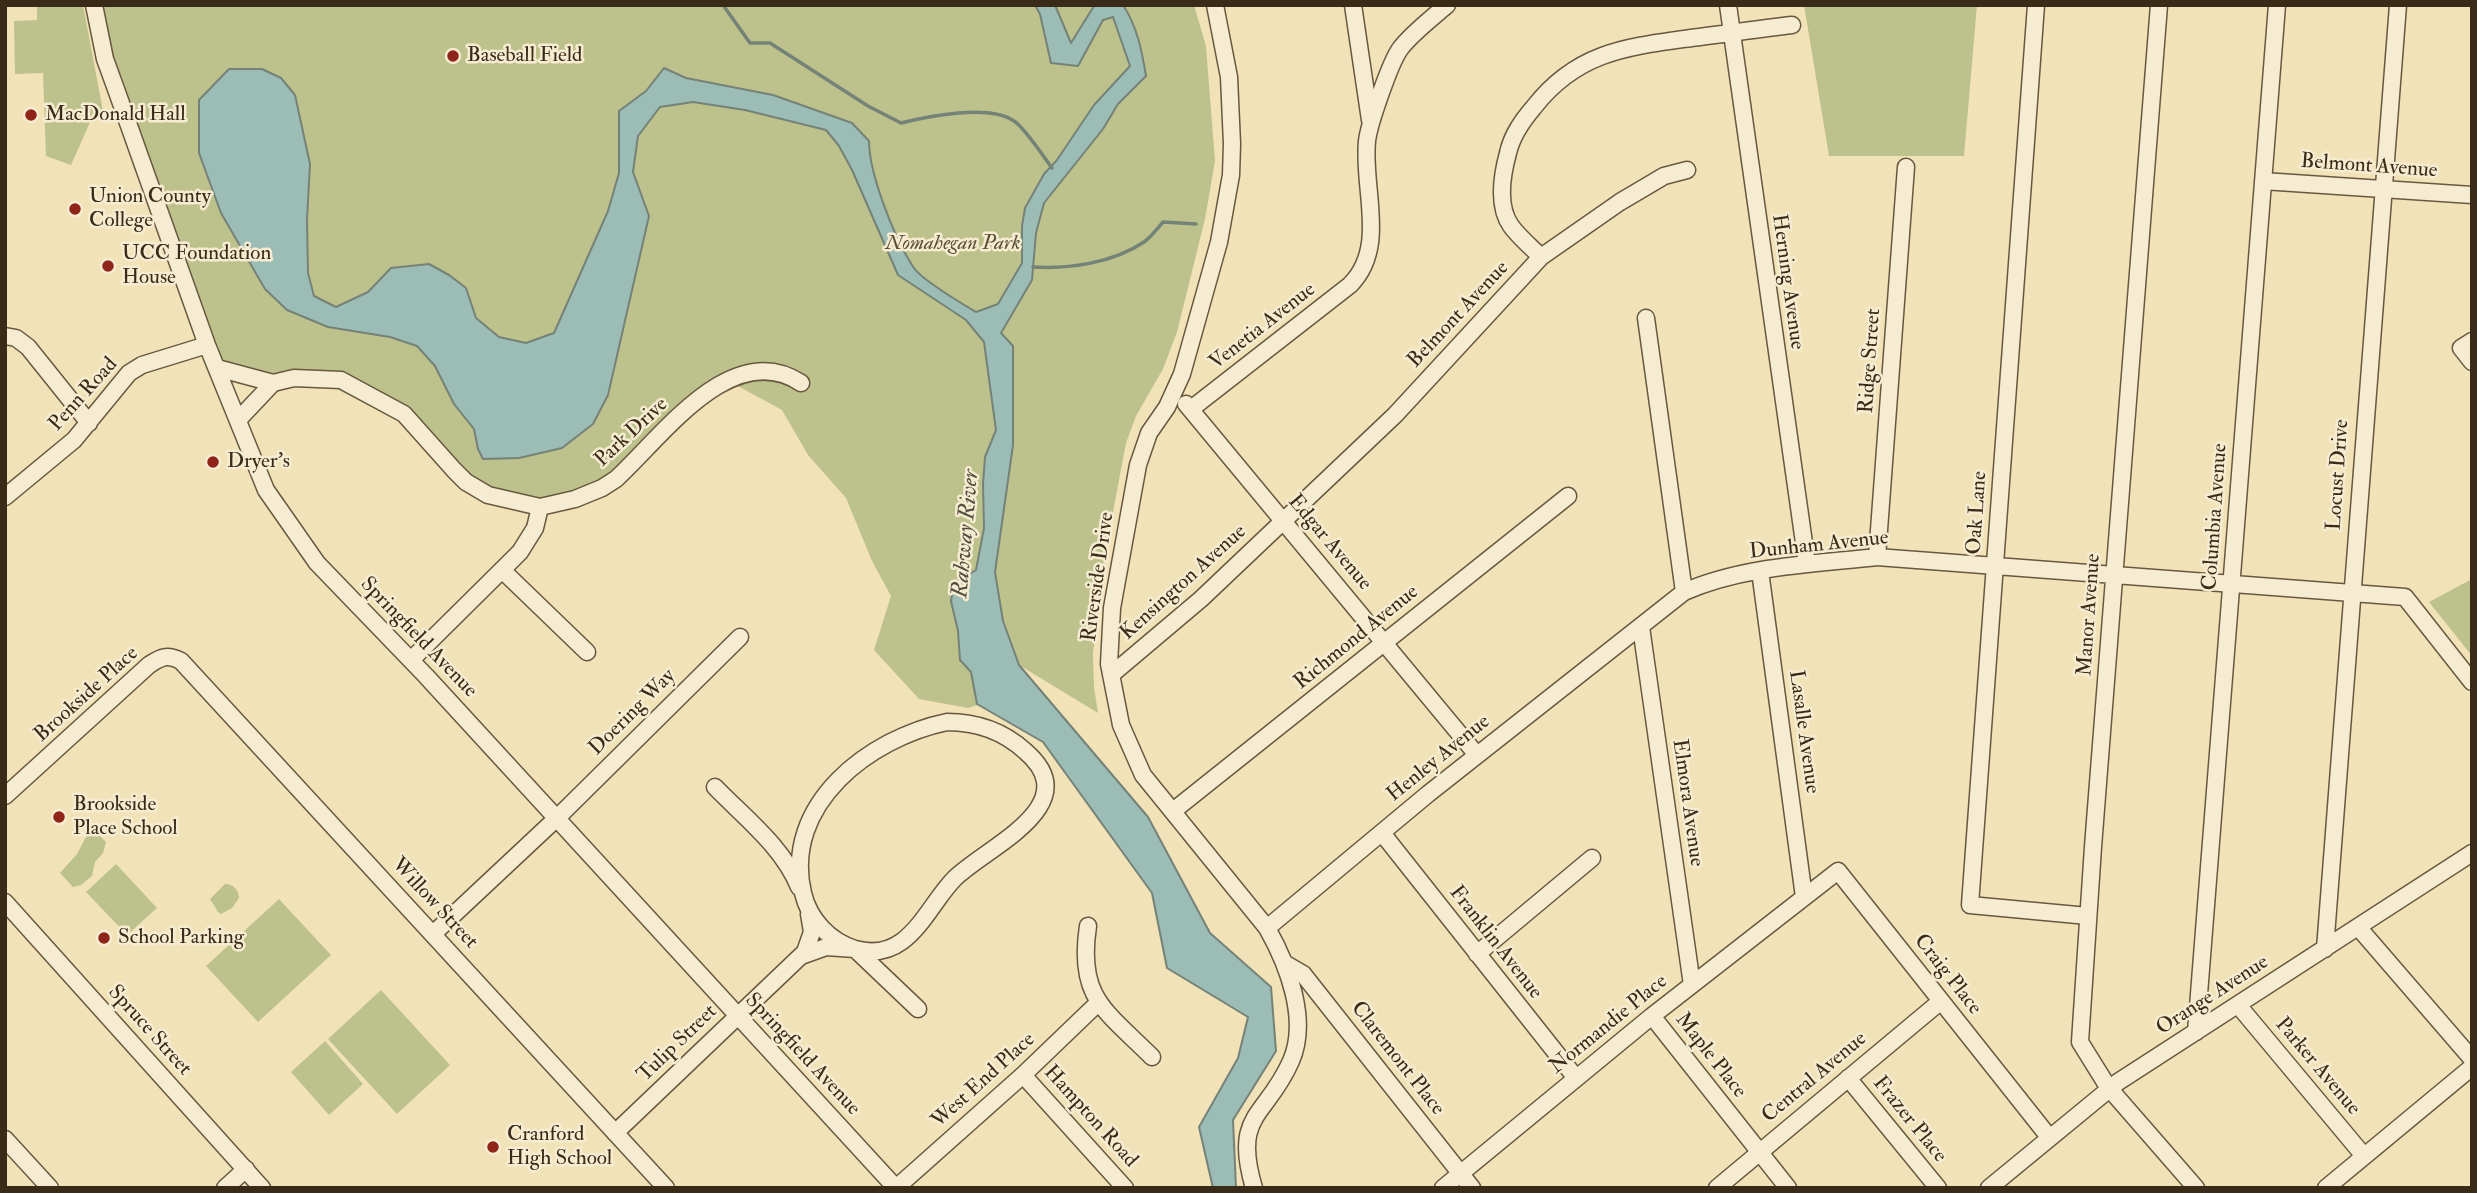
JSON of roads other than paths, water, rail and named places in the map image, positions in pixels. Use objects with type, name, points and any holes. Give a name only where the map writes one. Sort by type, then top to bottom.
[{"type":"street","name":"Springfield Avenue","points":[[94,5],[105,60],[207,345],[266,490],[321,568],[411,660],[896,1188]]},
{"type":"street","name":"Riverside Drive","points":[[1215,5],[1229,77],[1231,175],[1219,242],[1175,392],[1149,433],[1138,465],[1112,608],[1109,649],[1121,725],[1129,749],[1143,775],[1266,928],[1284,963],[1294,1002],[1296,1040],[1286,1071],[1258,1110],[1249,1128],[1248,1159],[1254,1188]]},
{"type":"street","points":[[1353,5],[1370,122]]},
{"type":"street","points":[[1370,122],[1399,50],[1447,5]]},
{"type":"street","name":"Herning Avenue","points":[[1728,5],[1807,565]]},
{"type":"street","name":"Oak Lane","points":[[2036,5],[1970,905],[2088,916]]},
{"type":"street","name":"Manor Avenue","points":[[2159,5],[2080,1042],[2110,1089],[2196,1188]]},
{"type":"street","name":"Columbia Avenue","points":[[2196,1032],[2277,5]]},
{"type":"street","name":"Locust Drive","points":[[2325,949],[2398,5]]},
{"type":"street","points":[[1541,257],[1511,226],[1504,211],[1502,196],[1505,164],[1511,141],[1539,100],[1560,79],[1609,52],[1626,47],[1792,25]]},
{"type":"street","name":"Venetia Avenue","points":[[1191,410],[1359,276],[1365,267],[1372,236],[1367,183],[1370,122]]},
{"type":"street","name":"Ridge Street","points":[[1877,557],[1906,167]]},
{"type":"street","name":"Belmont Avenue","points":[[1284,521],[1395,415],[1541,257],[1620,202],[1664,176],[1687,170]]},
{"type":"street","name":"Belmont Avenue","points":[[2263,181],[2472,195]]},
{"type":"street","points":[[1647,318],[1684,592]]},
{"type":"street","points":[[5,336],[16,338],[28,348],[89,423]]},
{"type":"street","name":"Penn Road","points":[[5,498],[74,440],[129,373],[142,365],[207,345]]},
{"type":"street","points":[[2466,345],[2472,362]]},
{"type":"street","name":"Park Drive","points":[[217,368],[273,383],[294,378],[341,380],[404,414],[466,482],[488,495],[540,507],[575,499],[616,480],[692,405],[726,380],[750,371],[769,370],[790,376],[801,383]]},
{"type":"street","points":[[238,420],[273,383]]},
{"type":"street","name":"Edgar Avenue","points":[[1175,392],[1477,755]]},
{"type":"street","name":"Richmond Avenue","points":[[1173,811],[1568,496]]},
{"type":"street","points":[[411,660],[520,552],[535,528],[540,507]]},
{"type":"street","name":"Kensington Avenue","points":[[1111,675],[1201,600],[1284,521]]},
{"type":"street","name":"Dunham Avenue","points":[[1641,626],[1684,592],[1711,580],[1760,571],[1877,557],[1996,565],[2405,597],[2472,682]]},
{"type":"street","points":[[502,570],[587,652]]},
{"type":"street","name":"Lasalle Avenue","points":[[1760,571],[1804,897]]},
{"type":"street","name":"Henley Avenue","points":[[1266,928],[1477,755],[1641,626]]},
{"type":"street","name":"Elmora Avenue","points":[[1641,626],[1692,985]]},
{"type":"street","name":"Doering Way","points":[[433,934],[556,818],[740,637]]},
{"type":"street","name":"Brookside Place","points":[[6,793],[149,665],[166,656]]},
{"type":"street","name":"Willow Street","points":[[166,656],[181,661],[666,1188]]},
{"type":"street","points":[[947,722],[975,724],[1005,736],[1033,757],[1045,782],[1044,797],[1034,816],[953,880],[915,932],[892,946],[876,951],[826,947],[801,956],[807,949],[812,924],[802,889],[800,864],[803,839],[812,816],[833,785],[878,749],[920,729],[947,722]]},
{"type":"street","points":[[715,788],[781,855],[793,872],[809,913],[830,934],[855,949],[918,1009]]},
{"type":"street","name":"Franklin Avenue","points":[[1382,833],[1576,1078]]},
{"type":"street","name":"Orange Avenue","points":[[1991,1187],[2110,1089],[2472,853]]},
{"type":"street","points":[[1477,954],[1592,858]]},
{"type":"street","name":"Craig Place","points":[[1804,897],[1838,871],[2049,1137]]},
{"type":"street","name":"Normandie Place","points":[[1443,1188],[1652,1016],[1804,897]]},
{"type":"street","name":"Spruce Street","points":[[5,902],[262,1188]]},
{"type":"street","points":[[1088,926],[1085,964],[1089,983],[1098,1003],[1152,1057]]},
{"type":"street","points":[[2358,927],[2472,1059]]},
{"type":"street","name":"Tulip Street","points":[[615,1133],[801,956]]},
{"type":"street","name":"Claremont Place","points":[[1284,963],[1303,974],[1472,1188]]},
{"type":"street","name":"Central Avenue","points":[[1717,1188],[1941,1001]]},
{"type":"street","name":"West End Place","points":[[896,1188],[1023,1075],[1098,1003]]},
{"type":"street","name":"Parker Avenue","points":[[2238,1005],[2364,1156]]},
{"type":"street","name":"Maple Place","points":[[1652,1016],[1788,1188]]},
{"type":"street","points":[[2326,1188],[2472,1067]]},
{"type":"street","name":"Hampton Road","points":[[1023,1075],[1125,1188]]},
{"type":"street","name":"Frazer Place","points":[[1848,1078],[1938,1188]]},
{"type":"street","points":[[5,1139],[50,1188]]},
{"type":"street","points":[[225,1188],[246,1169]]},
{"type":"water","points":[[1035,5],[1055,5],[1071,43],[1094,6],[1123,5],[1141,48],[1146,76],[1118,104],[1103,129],[1044,203],[1036,233],[1032,280],[1001,333],[1013,346],[1013,445],[995,572],[1003,621],[1019,665],[1148,817],[1210,933],[1271,987],[1276,1051],[1233,1120],[1236,1188],[1213,1188],[1199,1127],[1238,1058],[1248,1017],[1167,968],[1152,893],[1043,742],[977,704],[971,672],[960,660],[958,631],[951,601],[954,583],[976,570],[984,528],[985,457],[996,430],[984,342],[966,320],[898,275],[852,170],[839,146],[826,130],[745,110],[693,102],[660,107],[638,136],[633,172],[649,216],[608,395],[593,424],[562,448],[519,458],[483,459],[474,429],[454,404],[435,366],[417,346],[390,337],[328,327],[287,310],[265,289],[221,213],[199,153],[199,100],[229,69],[262,69],[281,78],[295,95],[310,164],[308,273],[314,296],[336,307],[368,292],[391,268],[429,264],[466,288],[476,318],[499,337],[526,343],[554,333],[608,211],[619,173],[619,111],[646,91],[664,68],[686,78],[773,95],[852,123],[869,141],[873,171],[884,206],[914,268],[934,285],[976,312],[998,304],[1022,263],[1025,208],[1044,174],[1057,160],[1094,105],[1130,66],[1113,17],[1103,20],[1078,66],[1051,63],[1040,14]]},
{"type":"waterway","points":[[723,5],[750,43],[770,43],[868,106],[901,123],[959,113],[990,113],[1003,116],[1014,121],[1023,130],[1052,168]]},
{"type":"waterway","points":[[1033,267],[1076,266],[1105,260],[1144,242],[1163,222],[1196,224]]},
{"type":"place","name":"Baseball Field","points":[[453,56]]},
{"type":"place","name":"MacDonald Hall","points":[[31,115]]},
{"type":"place","name":"Union County College","points":[[75,209]]},
{"type":"place","name":"UCC Foundation House","points":[[108,266]]},
{"type":"place","name":"Dryer's","points":[[213,462]]},
{"type":"place","name":"Brookside Place School","points":[[59,817]]},
{"type":"place","name":"School Parking","points":[[104,938]]},
{"type":"place","name":"Cranford High School","points":[[493,1147]]},
{"type":"park label","name":"Nomahegan Park","points":[[953,244]]},
{"type":"water label","name":"Rahway River","points":[[967,534]]}]
